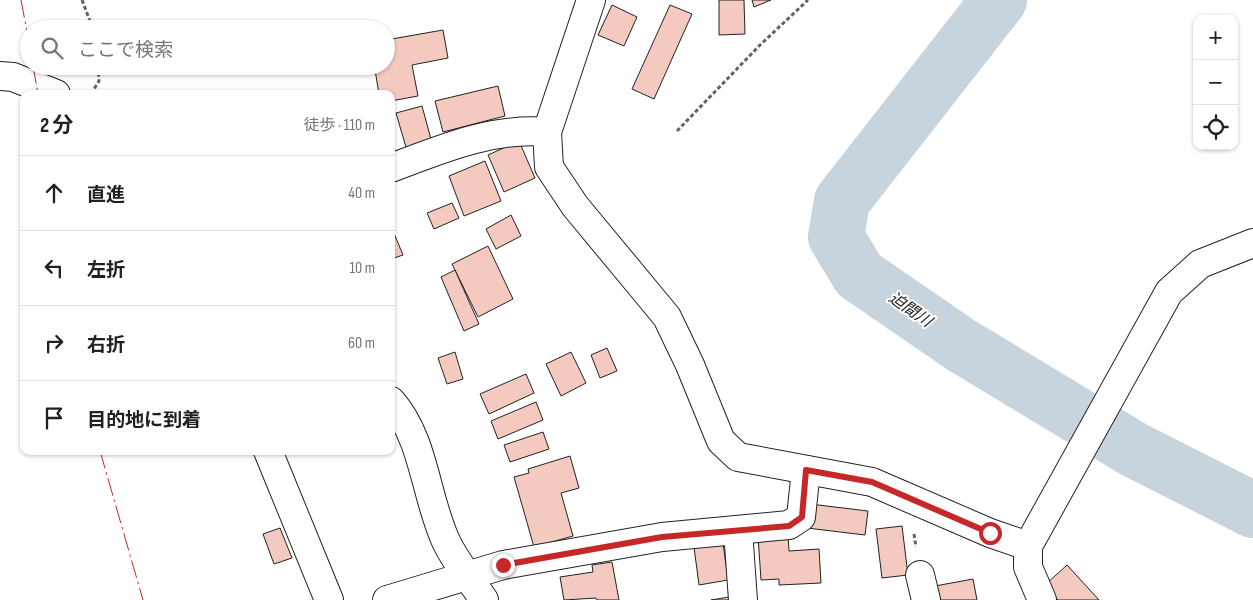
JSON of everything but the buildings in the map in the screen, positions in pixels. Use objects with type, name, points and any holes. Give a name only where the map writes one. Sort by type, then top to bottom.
[{"type":"street","points":[[591,0],[547,132],[549,167],[575,206],[667,317],[690,365],[721,441],[738,457],[872,482],[990,533],[1028,546]]},
{"type":"street","points":[[0,76],[13,77],[46,90]]},
{"type":"street","points":[[395,166],[452,144],[525,130],[547,132]]},
{"type":"street","points":[[1042,598],[1028,567],[1028,546],[1170,292],[1200,264],[1253,243]]},
{"type":"street","points":[[395,404],[402,412],[415,445],[445,539],[484,600]]},
{"type":"street","points":[[270,455],[329,600]]},
{"type":"street","points":[[387,600],[503,565],[662,537],[789,526],[802,517],[806,470]]},
{"type":"street","points":[[738,530],[743,600]]},
{"type":"path","points":[[82,0],[90,20]]},
{"type":"path","points":[[677,131],[760,45],[808,0]]},
{"type":"path","points":[[94,90],[100,81],[99,75]]},
{"type":"path","points":[[916,501],[912,518],[923,588]]},
{"type":"waterway","name":"迫間川","points":[[999,0],[842,201],[836,237],[859,275],[961,345],[1133,449],[1253,510]]},
{"type":"power","points":[[21,0],[25,20]]},
{"type":"power","points":[[35,75],[37,90]]},
{"type":"power","points":[[101,455],[143,600]]},
{"type":"route","points":[[503,565],[662,537],[789,526],[802,517],[806,470],[872,482],[990,533]]}]
